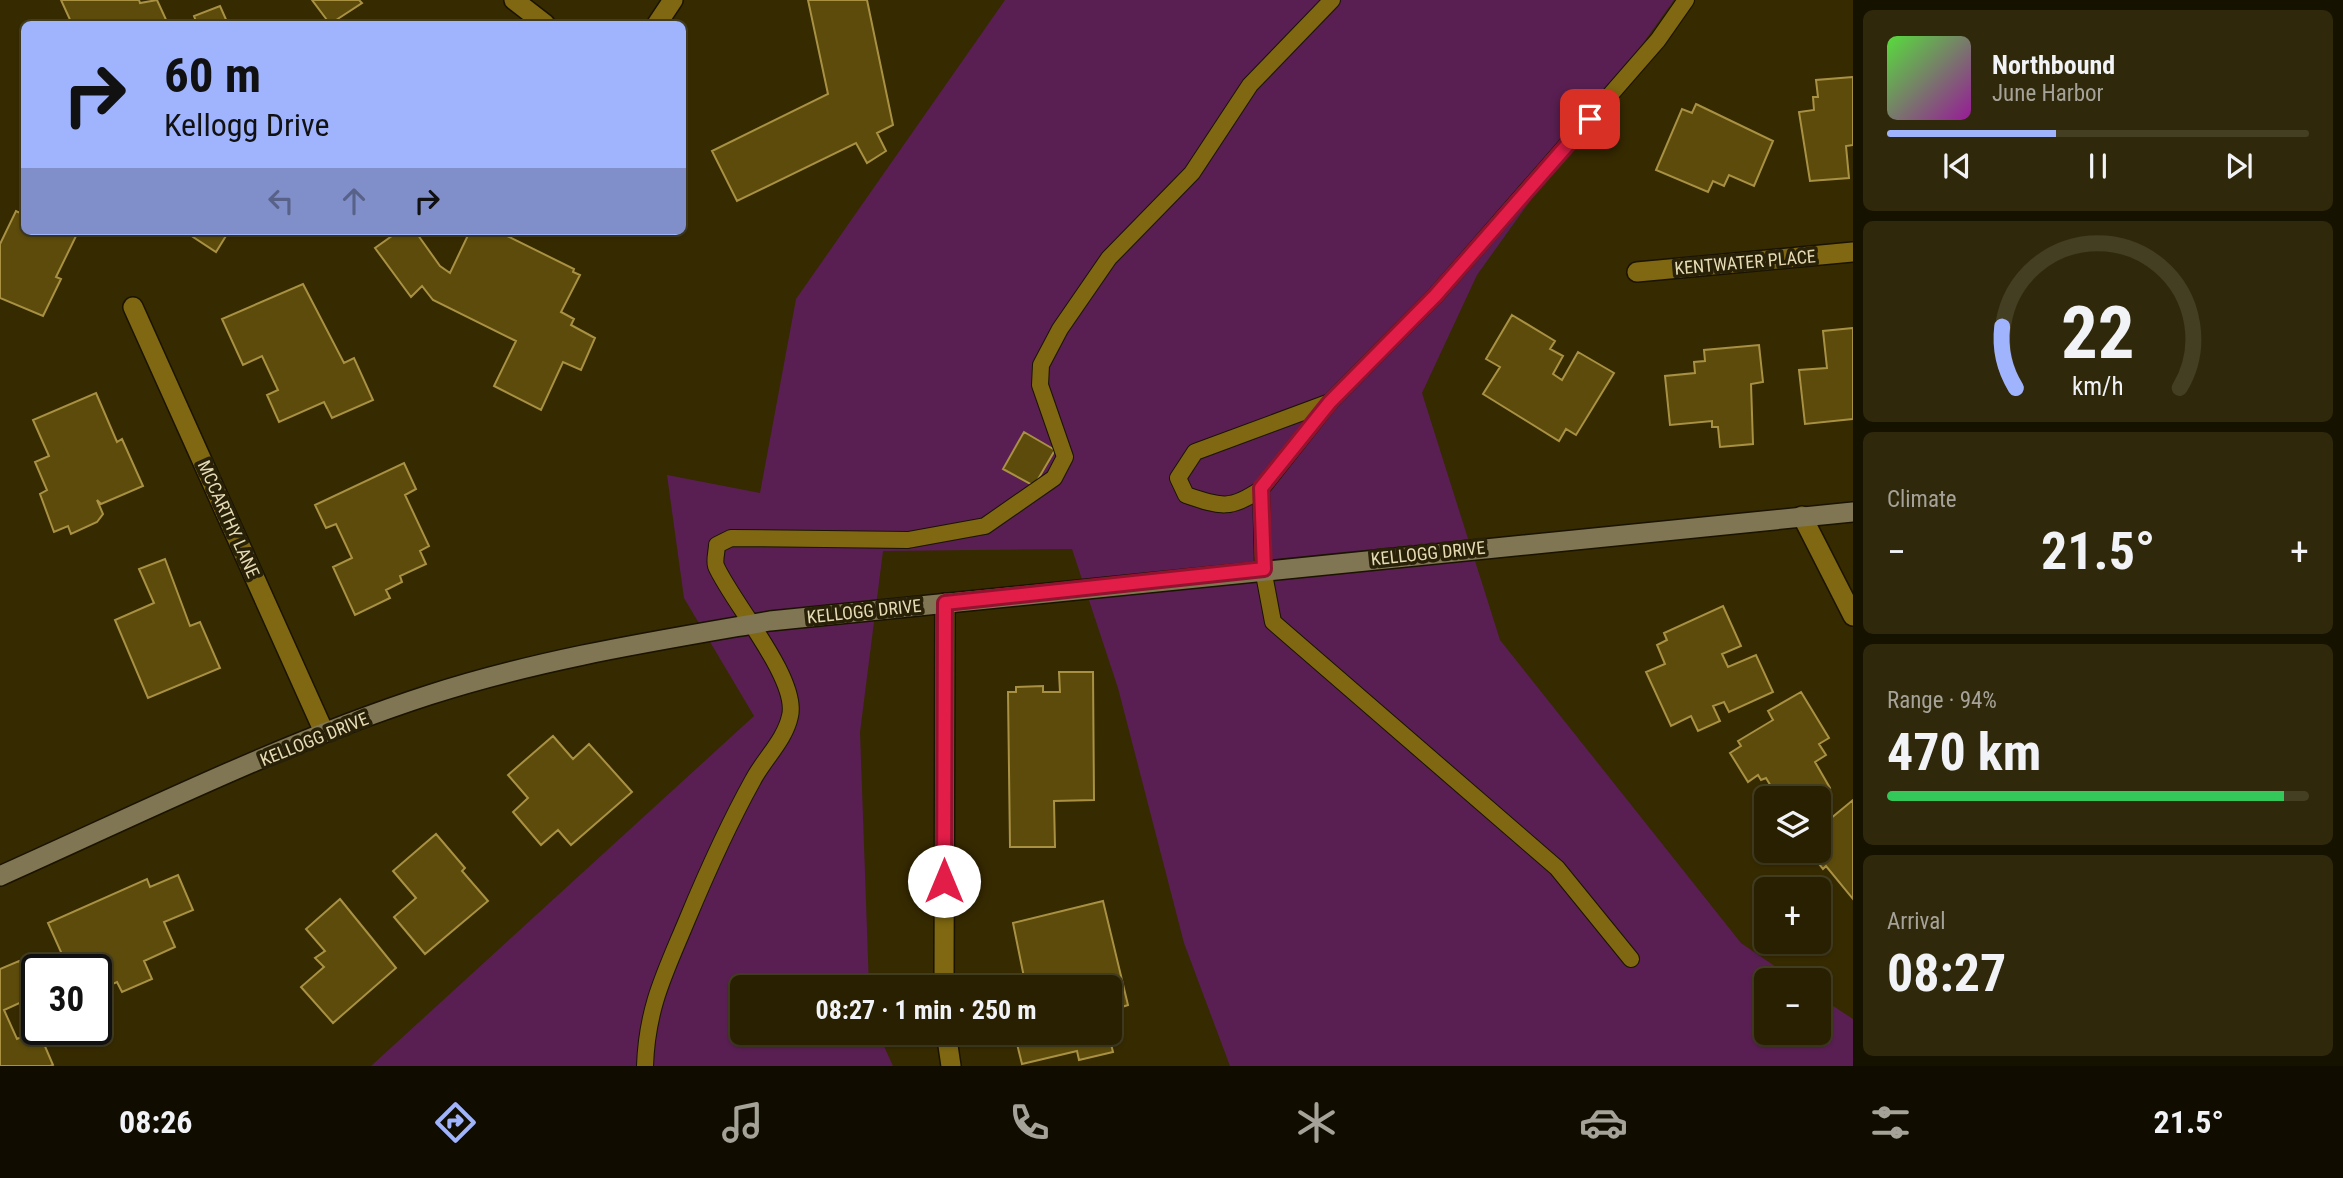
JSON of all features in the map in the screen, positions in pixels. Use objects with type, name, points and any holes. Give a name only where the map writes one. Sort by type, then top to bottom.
[{"type":"main road","name":"KELLOGG DRIVE","points":[[0,876],[324,732],[430,695],[538,665],[642,643],[753,624],[945,603],[1853,512]]},
{"type":"street","points":[[514,0],[541,21]]},
{"type":"street","points":[[659,21],[673,0]]},
{"type":"street","name":"KENTWATER PLACE","points":[[1637,272],[1853,252]]},
{"type":"street","name":"MCCARTHY LANE","points":[[133,307],[324,732]]},
{"type":"street","points":[[1802,516],[1853,616]]},
{"type":"street","points":[[944,975],[945,603]]},
{"type":"street","points":[[948,1045],[951,1066]]},
{"type":"lane","points":[[645,1066],[646,1035],[656,991],[708,872],[754,779],[786,729],[791,713],[784,682],[753,624],[715,563],[718,545],[731,538],[818,542],[908,540],[985,526],[1054,478],[1065,457],[1040,385],[1040,375],[1041,365],[1060,329],[1118,248],[1192,173],[1250,85],[1283,48],[1322,14],[1332,0]]},
{"type":"lane","points":[[1330,402],[1195,452],[1178,478],[1186,495],[1210,503],[1239,504],[1261,488],[1330,402],[1435,296],[1658,40],[1686,0]]},
{"type":"lane","points":[[1261,488],[1264,569],[1273,622],[1557,868],[1631,959]]},
{"type":"shaded area","points":[[1005,0],[1674,0],[1477,275],[1422,393],[1500,640],[1741,943],[1777,968],[1754,968],[1754,1045],[1831,1045],[1831,1005],[1853,1019],[1853,1066],[1230,1066],[1184,943],[1118,688],[1072,549],[883,551],[860,732],[869,975],[730,975],[730,1045],[883,1045],[893,1066],[371,1066],[754,716],[684,598],[667,475],[760,493],[796,299]]},
{"type":"building","points":[[61,0],[139,0],[140,3],[157,0],[167,21],[71,21]]},
{"type":"building","points":[[312,0],[359,0],[362,3],[335,21],[328,21]]},
{"type":"building","points":[[808,0],[867,0],[893,125],[877,133],[886,151],[867,163],[856,143],[737,201],[712,151],[828,94]]},
{"type":"building","points":[[220,6],[227,21],[196,21],[194,16]]},
{"type":"building","points":[[1853,77],[1853,145],[1846,146],[1849,178],[1810,181],[1799,112],[1814,110],[1813,97],[1818,97],[1816,80]]},
{"type":"building","points":[[1696,104],[1773,141],[1754,186],[1729,175],[1724,186],[1713,181],[1708,192],[1656,170],[1682,109],[1692,113]]},
{"type":"building","points":[[16,211],[20,213],[21,211],[21,235],[77,235],[56,277],[61,279],[43,316],[0,298],[0,244]]},
{"type":"building","points":[[190,235],[227,235],[216,252]]},
{"type":"building","points":[[393,235],[418,235],[440,266],[450,273],[468,235],[505,235],[574,269],[573,272],[580,275],[561,312],[574,319],[571,325],[595,338],[581,370],[563,362],[541,410],[494,386],[516,341],[433,300],[422,286],[411,297],[375,248]]},
{"type":"building","points":[[303,284],[344,363],[354,358],[373,400],[332,418],[324,402],[279,422],[267,395],[278,390],[262,356],[243,365],[222,319]]},
{"type":"building","points":[[1512,315],[1555,341],[1550,349],[1563,356],[1553,374],[1562,380],[1578,352],[1614,373],[1576,435],[1566,429],[1559,441],[1483,394],[1500,367],[1486,359]]},
{"type":"building","points":[[1853,328],[1853,419],[1805,424],[1799,370],[1827,368],[1823,331]]},
{"type":"building","points":[[1759,345],[1763,382],[1751,384],[1753,444],[1720,447],[1718,427],[1712,427],[1712,421],[1670,425],[1665,376],[1695,373],[1694,362],[1705,361],[1704,350]]},
{"type":"building","points":[[96,393],[117,442],[122,439],[143,486],[101,504],[97,500],[103,514],[97,522],[71,534],[68,526],[54,532],[40,494],[47,490],[35,462],[49,456],[33,420]]},
{"type":"building","points":[[1024,432],[1055,450],[1034,486],[1003,469]]},
{"type":"building","points":[[404,463],[416,489],[405,495],[429,546],[420,551],[426,564],[400,576],[402,582],[386,590],[390,598],[355,615],[333,567],[352,558],[336,524],[326,528],[315,505]]},
{"type":"building","points":[[165,559],[190,626],[200,622],[220,668],[148,698],[115,620],[154,603],[139,569]]},
{"type":"building","points":[[1723,606],[1741,646],[1722,654],[1728,667],[1756,655],[1773,692],[1729,712],[1724,702],[1713,706],[1720,721],[1698,731],[1691,716],[1671,726],[1646,672],[1665,664],[1657,645],[1667,640],[1664,633]]},
{"type":"building","points":[[1059,672],[1093,672],[1094,800],[1054,801],[1055,847],[1010,847],[1008,692],[1016,692],[1016,687],[1043,686],[1043,692],[1060,692]]},
{"type":"building","points":[[1801,692],[1829,738],[1819,744],[1826,755],[1815,762],[1829,786],[1771,786],[1766,778],[1761,780],[1758,775],[1748,782],[1730,753],[1741,746],[1738,741],[1773,720],[1768,711]]},
{"type":"building","points":[[553,736],[573,759],[589,744],[632,792],[571,845],[558,830],[541,845],[513,812],[528,798],[508,775]]},
{"type":"building","points":[[1853,800],[1853,899],[1826,866],[1823,869],[1818,863],[1831,863],[1831,818]]},
{"type":"building","points":[[436,834],[465,868],[462,871],[488,901],[425,954],[394,917],[416,898],[393,871]]},
{"type":"building","points":[[178,875],[193,910],[164,922],[175,947],[144,961],[152,979],[122,992],[117,982],[112,984],[112,954],[62,954],[48,923],[147,879],[150,887]]},
{"type":"building","points":[[340,899],[396,968],[333,1023],[301,987],[324,967],[315,958],[325,951],[306,929]]},
{"type":"building","points":[[1103,901],[1121,975],[1024,975],[1013,923]]},
{"type":"building","points":[[19,961],[21,1002],[4,1010],[17,1039],[21,1037],[21,1045],[44,1045],[53,1065],[0,1066],[0,969]]},
{"type":"building","points":[[1122,980],[1128,1005],[1122,1007]]},
{"type":"building","points":[[1017,1045],[1111,1045],[1113,1052],[1079,1060],[1077,1051],[1022,1064]]},
{"type":"route","points":[[944,881],[945,603],[1264,569],[1261,488],[1330,402],[1435,296],[1590,119]]}]
